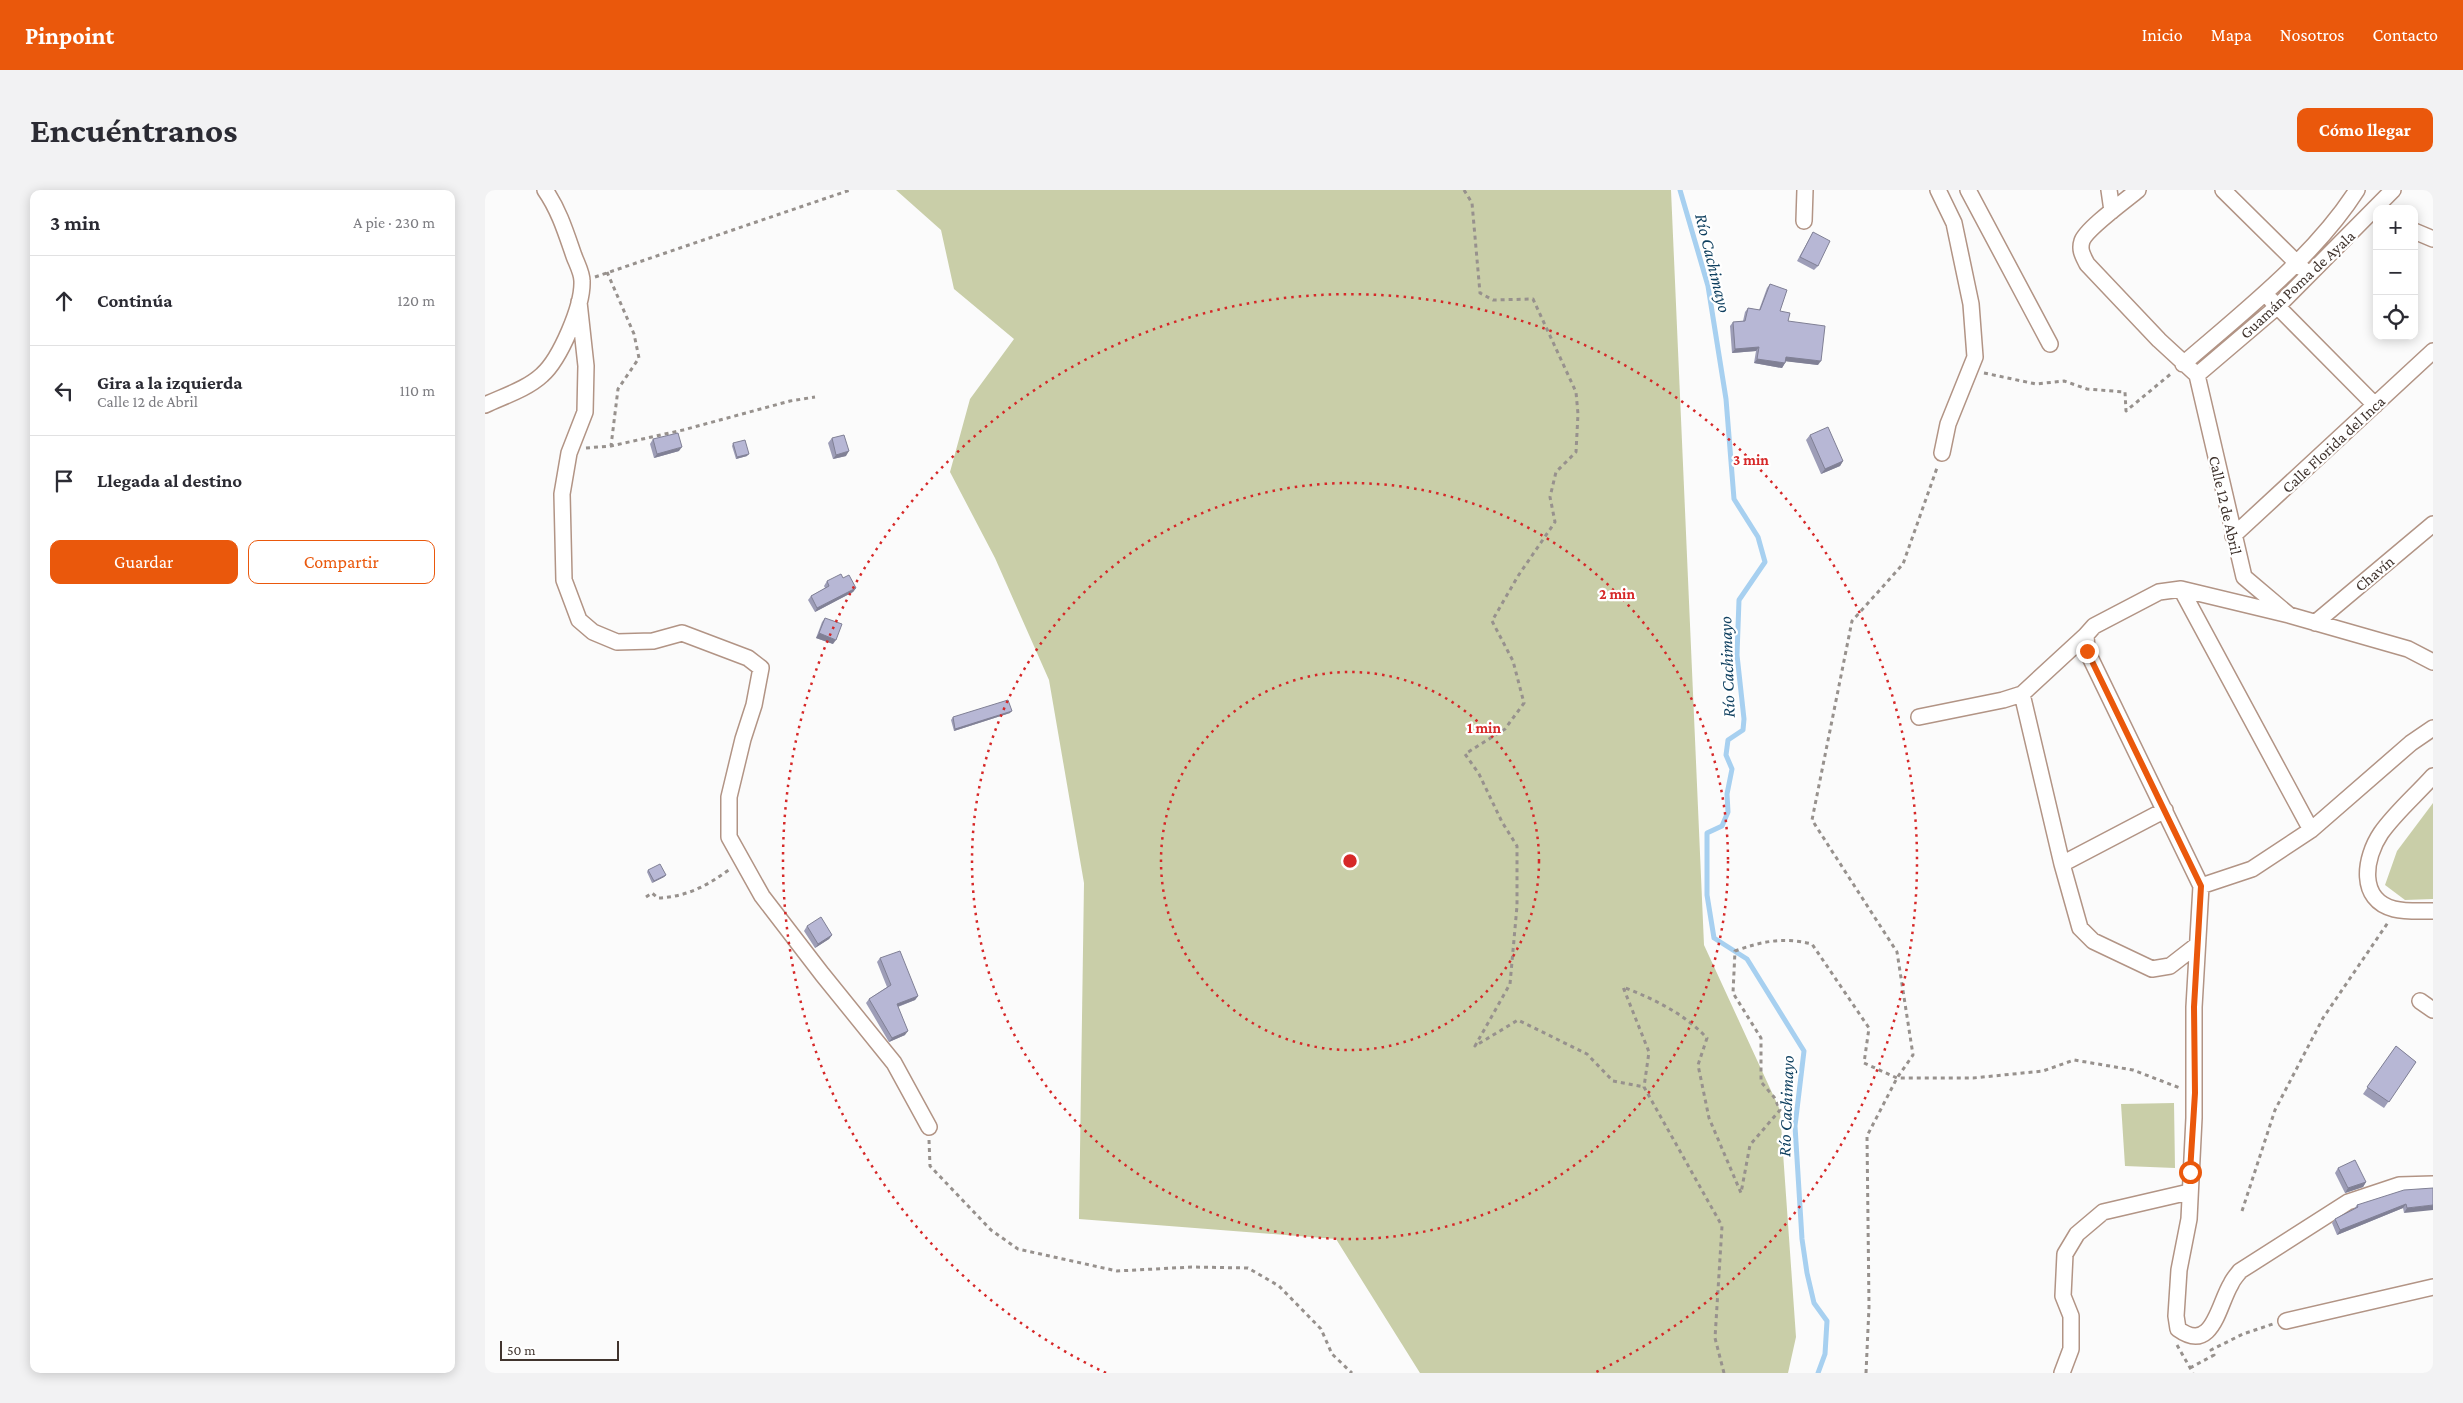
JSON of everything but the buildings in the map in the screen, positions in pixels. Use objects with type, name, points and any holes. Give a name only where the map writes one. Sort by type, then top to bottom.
[{"type":"street","points":[[485,405],[525,386],[541,376],[560,352],[579,302],[582,281],[557,207],[545,190]]},
{"type":"street","points":[[1804,221],[1805,190]]},
{"type":"street","points":[[1938,190],[1954,223],[1971,304],[1975,357],[1948,424],[1942,453]]},
{"type":"street","points":[[1968,190],[2050,344]]},
{"type":"street","points":[[2109,190],[2112,211]]},
{"type":"street","points":[[2138,190],[2112,211],[2082,240],[2081,251],[2087,264],[2183,364],[2197,375]]},
{"type":"street","points":[[2223,190],[2309,276]]},
{"type":"street","points":[[2183,364],[2264,293],[2296,262],[2345,208],[2357,190]]},
{"type":"street","name":"Guamán Poma de Ayala","points":[[2382,205],[2393,190]]},
{"type":"street","name":"Guamán Poma de Ayala","points":[[2197,375],[2278,306],[2373,216]]},
{"type":"street","points":[[2418,233],[2433,239]]},
{"type":"street","points":[[2264,293],[2375,405]]},
{"type":"street","points":[[579,302],[586,366],[585,412],[569,453],[562,494],[563,580],[579,620],[593,632],[617,642],[653,641],[682,633],[748,658],[761,668],[754,705],[743,739],[729,797],[729,838],[762,896],[822,974],[894,1062],[929,1127]]},
{"type":"street","name":"Calle Florida del Inca","points":[[2233,536],[2433,351]]},
{"type":"street","name":"Calle 12 de Abril","points":[[2197,375],[2243,577],[2289,615]]},
{"type":"street","name":"Chavín","points":[[2315,622],[2433,524]]},
{"type":"street","points":[[2181,589],[2311,830]]},
{"type":"street","name":"Calle 12 de Abril","points":[[2022,694],[2094,626],[2159,592],[2181,589],[2315,622],[2408,650],[2433,662]]},
{"type":"street","points":[[2086,635],[2087,651],[2201,886],[2194,1007],[2195,1093],[2189,1219],[2179,1270],[2176,1316],[2178,1329],[2188,1336],[2200,1336],[2212,1327],[2231,1284],[2240,1271],[2349,1202],[2399,1185],[2433,1184]]},
{"type":"street","points":[[1919,717],[2003,700],[2022,694],[2061,864],[2080,928],[2093,941],[2152,969],[2170,966],[2197,945]]},
{"type":"street","points":[[2201,886],[2252,869],[2311,830],[2411,743],[2433,728]]},
{"type":"street","points":[[2433,776],[2381,834],[2367,866],[2369,891],[2381,904],[2396,910],[2433,911]]},
{"type":"street","points":[[2061,864],[2165,810]]},
{"type":"street","points":[[2420,1001],[2433,1010]]},
{"type":"street","points":[[2062,1373],[2071,1349],[2071,1316],[2063,1296],[2065,1254],[2077,1234],[2103,1212],[2189,1192]]},
{"type":"street","points":[[2286,1321],[2433,1288]]},
{"type":"path","points":[[582,281],[850,190]]},
{"type":"path","points":[[1464,190],[1472,203],[1480,293],[1493,300],[1533,299],[1576,392],[1578,414],[1576,452],[1556,472],[1550,497],[1555,522],[1518,576],[1492,621],[1513,661],[1524,702],[1505,729],[1465,754],[1479,774],[1517,846],[1517,906],[1510,984],[1475,1046],[1518,1020],[1587,1054],[1613,1081],[1644,1087]]},
{"type":"path","points":[[607,272],[633,334],[639,358],[618,389],[611,446]]},
{"type":"path","points":[[1970,370],[2036,384],[2064,381],[2087,389],[2125,392],[2126,411],[2183,364]]},
{"type":"path","points":[[569,453],[590,447],[611,446],[683,430],[815,397]]},
{"type":"path","points":[[1866,1373],[1869,1307],[1867,1136],[1897,1078],[1913,1055],[1897,952],[1812,820],[1852,621],[1903,564],[1942,453]]},
{"type":"path","points":[[646,897],[653,893],[657,898],[673,897],[706,887],[741,862]]},
{"type":"path","points":[[2242,1211],[2275,1110],[2323,1018],[2396,910]]},
{"type":"path","points":[[1724,1373],[1715,1338],[1722,1226],[1644,1087],[1649,1052],[1623,987],[1673,1009],[1693,1024],[1707,1038],[1698,1065],[1709,1118],[1741,1193],[1750,1145],[1780,1110],[1774,1097],[1761,1082],[1761,1038],[1733,993],[1735,951],[1759,942],[1793,940],[1812,944],[1869,1028],[1864,1063],[1897,1078],[1973,1078],[2043,1071],[2074,1060],[2133,1070],[2195,1093]]},
{"type":"path","points":[[929,1127],[930,1166],[991,1230],[1018,1248],[1117,1271],[1192,1267],[1248,1268],[1279,1286],[1321,1329],[1332,1354],[1352,1373]]},
{"type":"path","points":[[2193,1373],[2190,1368],[2214,1355],[2211,1350],[2243,1334],[2286,1321]]},
{"type":"green space","points":[[896,190],[1671,190],[1704,945],[1780,1110],[1796,1337],[1788,1373],[1420,1373],[1336,1239],[1079,1219],[1084,883],[1049,680],[995,558],[950,472],[970,399],[1014,339],[954,289],[941,230]]},
{"type":"green space","points":[[2433,803],[2433,899],[2405,900],[2385,885],[2397,851]]},
{"type":"green space","points":[[2174,1103],[2175,1168],[2125,1166],[2121,1104]]},
{"type":"waterway","name":"Río Cachimayo","points":[[1680,190],[1708,286],[1726,399],[1734,499],[1758,537],[1765,562],[1739,600],[1737,655],[1744,719],[1743,730],[1728,740],[1726,755],[1732,769],[1727,794],[1728,812],[1722,826],[1707,833],[1707,895],[1714,938],[1747,959],[1804,1051],[1795,1126],[1802,1239],[1807,1273],[1814,1303],[1827,1321],[1825,1354],[1818,1373]]},
{"type":"route","points":[[2087,651],[2201,886],[2194,1007],[2195,1093],[2190,1172]]}]
